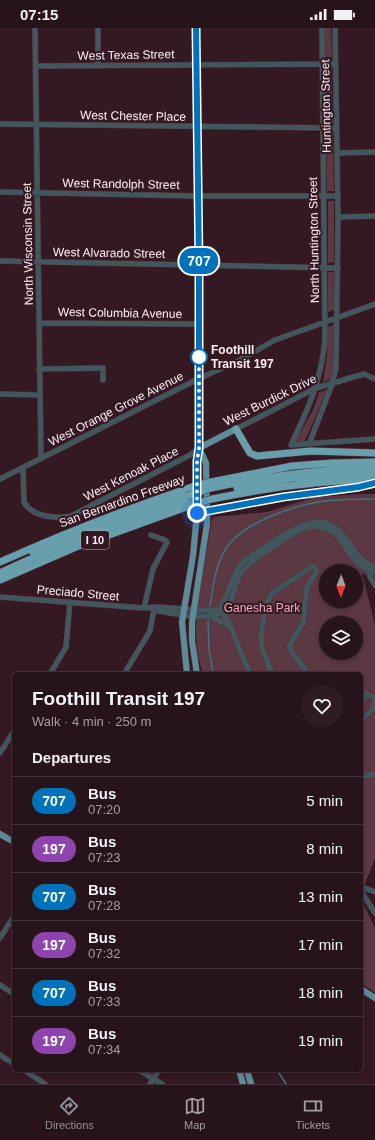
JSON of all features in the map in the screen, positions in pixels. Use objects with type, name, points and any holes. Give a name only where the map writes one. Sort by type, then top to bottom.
[{"type":"highway","points":[[236,429],[250,453],[257,456],[311,451],[375,453]]},
{"type":"highway","name":"San Bernardino Freeway","points":[[0,580],[211,491],[292,466],[375,462]]},
{"type":"highway","points":[[0,573],[70,542],[140,516],[190,500],[211,491],[282,474],[338,469],[375,468]]},
{"type":"highway","points":[[211,491],[292,478],[375,474]]},
{"type":"highway","name":"San Bernardino Freeway","points":[[0,562],[69,531],[132,507],[192,487],[211,491],[332,481],[375,481]]},
{"type":"highway","points":[[197,513],[283,497],[359,487],[375,481]]},
{"type":"highway","points":[[0,567],[109,522],[190,500]]},
{"type":"main road","name":"West Burdick Drive","points":[[199,448],[236,429]]},
{"type":"main road","points":[[196,672],[192,642],[193,612],[203,562],[207,524],[206,462],[199,448]]},
{"type":"main road","points":[[187,672],[182,622],[193,556],[197,513],[197,461],[199,448]]},
{"type":"main road","points":[[0,834],[12,841]]},
{"type":"main road","points":[[363,990],[375,998]]},
{"type":"main road","points":[[240,1072],[243,1084]]},
{"type":"main road","points":[[248,1072],[251,1084]]},
{"type":"street","name":"North Wisconsin Street","points":[[35,28],[41,459]]},
{"type":"street","points":[[98,28],[98,65]]},
{"type":"street","points":[[196,28],[199,264],[199,448]]},
{"type":"street","name":"North Huntington Street","points":[[309,444],[291,445],[311,403],[316,388],[322,369],[325,341],[322,28]]},
{"type":"street","name":"Huntington Street","points":[[309,444],[333,383],[336,368],[338,318],[338,196],[335,28]]},
{"type":"street","name":"West Texas Street","points":[[36,66],[336,64]]},
{"type":"street","name":"West Chester Place","points":[[0,124],[337,128]]},
{"type":"street","points":[[337,152],[375,152]]},
{"type":"street","name":"West Randolph Street","points":[[0,192],[198,196],[338,196]]},
{"type":"street","points":[[338,217],[375,216]]},
{"type":"street","name":"West Alvarado Street","points":[[0,261],[338,268]]},
{"type":"street","name":"West Orange Grove Avenue","points":[[0,479],[198,379],[238,361],[275,340],[375,304]]},
{"type":"street","name":"West Columbia Avenue","points":[[40,323],[199,324]]},
{"type":"street","points":[[39,368],[103,368],[103,380]]},
{"type":"street","name":"West Burdick Drive","points":[[236,429],[316,388],[364,374],[375,379]]},
{"type":"street","points":[[0,394],[40,395]]},
{"type":"street","points":[[309,444],[375,439]]},
{"type":"street","name":"West Kenoak Place","points":[[23,468],[24,502],[27,507],[46,515],[64,517],[71,516],[190,455],[199,448]]},
{"type":"street","points":[[209,616],[220,610],[240,566],[274,541],[305,523],[320,522],[340,531],[359,561],[373,570],[370,577],[375,585]]},
{"type":"street","points":[[144,608],[153,570],[167,542],[151,535]]},
{"type":"street","points":[[271,672],[262,648],[261,639],[266,603],[271,594],[313,566],[317,571],[307,588],[303,623],[289,646],[291,653],[301,662],[307,672]]},
{"type":"street","name":"Preciado Street","points":[[0,597],[154,609],[158,607],[193,612]]},
{"type":"street","points":[[51,672],[66,646],[70,602]]},
{"type":"street","points":[[125,672],[150,631],[154,609]]},
{"type":"street","points":[[193,612],[220,610]]},
{"type":"street","points":[[220,610],[231,627],[249,672]]},
{"type":"street","points":[[193,612],[209,616],[231,627]]},
{"type":"street","points":[[364,694],[375,697]]},
{"type":"street","points":[[363,718],[372,710],[375,701]]},
{"type":"street","points":[[0,753],[12,734]]},
{"type":"street","points":[[363,777],[375,774]]},
{"type":"street","points":[[363,888],[375,892]]},
{"type":"street","points":[[363,893],[375,913]]},
{"type":"street","points":[[0,938],[12,920]]},
{"type":"street","points":[[0,985],[12,993]]},
{"type":"street","points":[[0,1055],[12,1063]]},
{"type":"street","points":[[27,1072],[46,1084]]},
{"type":"street","points":[[142,1072],[162,1084]]},
{"type":"street","points":[[150,1084],[158,1072]]},
{"type":"green space","points":[[325,28],[331,28],[332,57],[325,57]]},
{"type":"green space","points":[[325,68],[331,68],[333,124],[326,124]]},
{"type":"green space","points":[[326,133],[333,133],[334,191],[327,191]]},
{"type":"green space","points":[[328,201],[334,201],[334,262],[328,263]]},
{"type":"green space","points":[[328,272],[334,272],[334,310],[328,312]]},
{"type":"green space","points":[[335,324],[335,352],[333,366],[330,379],[323,382],[327,355],[328,327]]},
{"type":"green space","points":[[327,390],[305,441],[295,442],[314,408],[319,392]]},
{"type":"green space","name":"Ganesha Park","points":[[375,494],[375,580],[363,574],[363,564],[319,564],[319,608],[363,608],[363,577],[375,625],[375,859],[363,888],[363,672],[202,672],[198,655],[196,617],[211,522],[214,517],[267,512],[315,497]]},
{"type":"green space","points":[[363,903],[375,928],[375,993],[363,984]]},
{"type":"waterway","points":[[210,606],[219,563],[232,540],[243,531],[270,516],[300,506],[332,500],[375,499]]},
{"type":"waterway","points":[[208,621],[209,649],[213,672]]},
{"type":"waterway","points":[[278,1072],[286,1084]]},
{"type":"bus line","name":"707","points":[[196,28],[199,264],[199,448],[197,461],[197,513],[283,497],[359,487],[375,483]]},
{"type":"place","name":"Foothill Transit 197","points":[[199,357]]},
{"type":"route","points":[[197,513],[199,357]]}]
